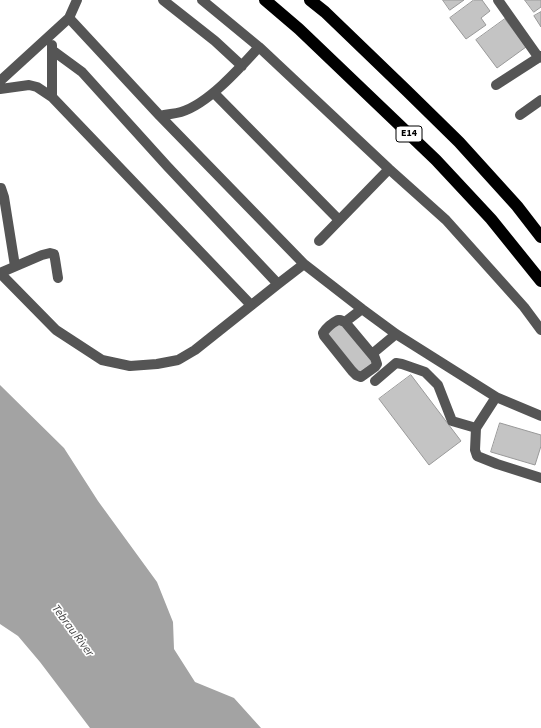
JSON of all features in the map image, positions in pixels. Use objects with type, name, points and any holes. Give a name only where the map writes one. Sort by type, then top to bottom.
[{"type":"highway","name":"E14","points":[[265,0],[299,29],[436,160],[491,219],[541,281]]},
{"type":"highway","name":"E14","points":[[310,0],[325,12],[459,142],[516,206],[541,238]]},
{"type":"street","points":[[0,81],[70,18],[77,0]]},
{"type":"street","points":[[163,0],[242,66]]},
{"type":"street","points":[[202,0],[259,48],[446,220],[524,307],[541,330]]},
{"type":"street","points":[[496,85],[540,57],[498,0]]},
{"type":"street","points":[[70,18],[160,116],[304,264],[396,334],[496,397],[541,416]]},
{"type":"street","points":[[51,36],[52,97]]},
{"type":"street","points":[[160,116],[181,112],[193,107],[214,93],[259,48]]},
{"type":"street","points":[[52,50],[82,72],[167,166],[278,284]]},
{"type":"street","points":[[0,89],[29,85],[52,97],[251,305]]},
{"type":"street","points":[[214,93],[339,220]]},
{"type":"street","points":[[520,115],[541,100]]},
{"type":"street","points":[[319,241],[389,169]]},
{"type":"street","points":[[0,188],[4,197],[15,266]]},
{"type":"street","points":[[58,278],[54,254],[50,253],[0,273],[56,330],[102,360],[130,366],[156,364],[178,360],[195,350],[304,264]]},
{"type":"street","points":[[345,322],[362,309]]},
{"type":"street","points":[[340,320],[345,322],[372,354],[377,364],[363,376],[359,377],[324,334],[324,331],[336,321],[340,320]]},
{"type":"street","points":[[372,354],[396,334]]},
{"type":"street","points":[[375,381],[396,363],[425,372],[438,385],[452,421],[476,428]]},
{"type":"street","points":[[496,397],[476,428],[475,450],[477,456],[541,478]]},
{"type":"water","name":"Tebrau River","points":[[0,385],[64,448],[98,501],[157,582],[173,622],[174,649],[195,682],[234,698],[261,728],[90,728],[40,662],[18,636],[0,624]]},
{"type":"building","points":[[443,0],[464,0],[450,10]]},
{"type":"building","points":[[474,0],[482,0],[490,11],[481,18],[486,25],[466,39],[450,18]]},
{"type":"building","points":[[525,0],[541,0],[541,7],[534,12]]},
{"type":"building","points":[[541,12],[541,27],[534,16]]},
{"type":"building","points":[[505,19],[526,47],[497,68],[476,40]]},
{"type":"building","points":[[341,322],[374,362],[359,373],[326,334]]},
{"type":"building","points":[[411,375],[461,441],[429,465],[379,399]]},
{"type":"building","points":[[500,423],[541,435],[541,446],[535,465],[491,452]]}]
